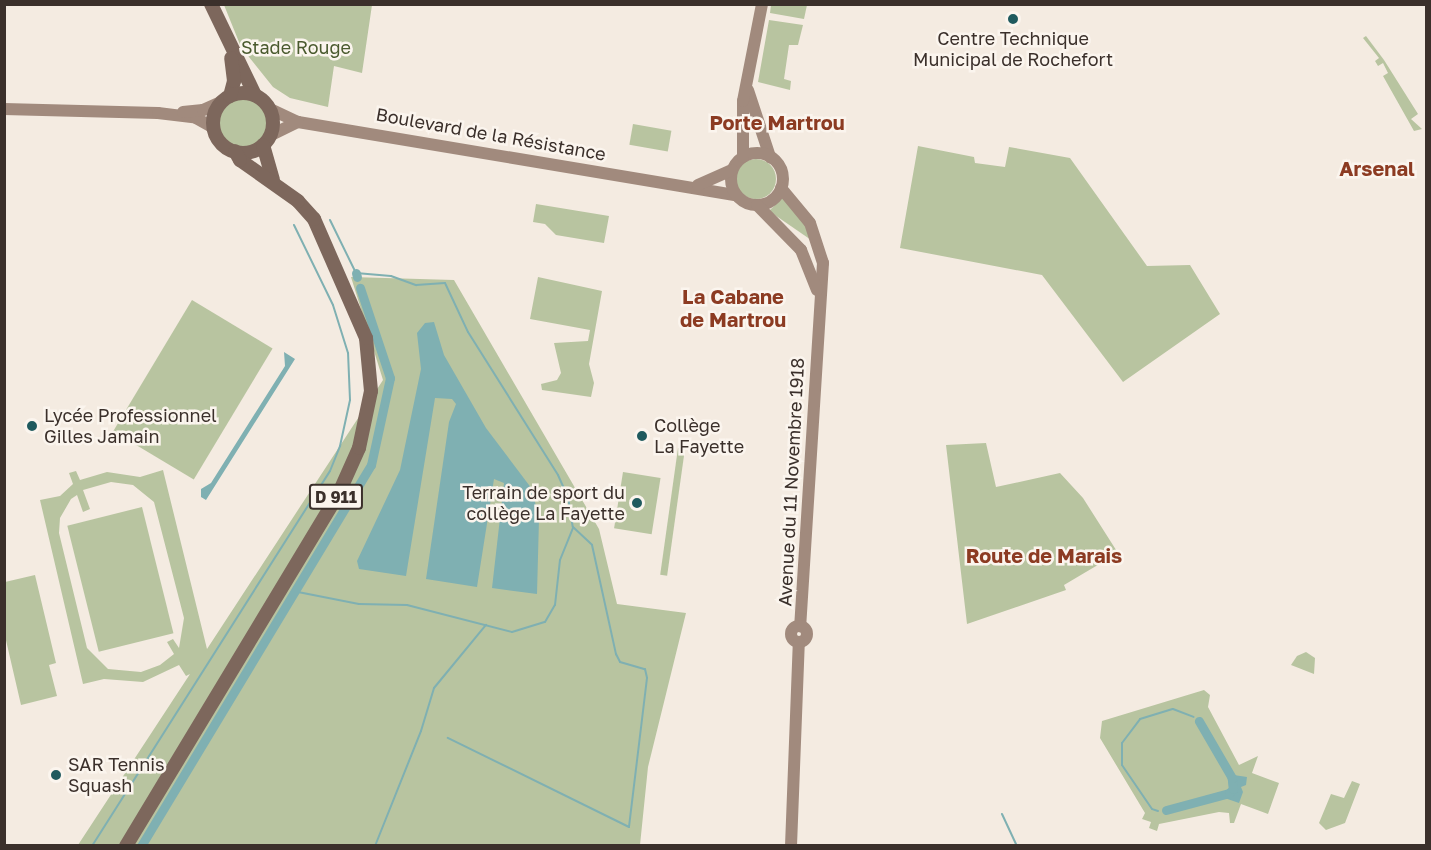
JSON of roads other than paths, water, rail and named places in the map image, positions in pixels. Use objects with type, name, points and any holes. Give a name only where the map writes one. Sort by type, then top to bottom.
[{"type":"main road","points":[[211,4],[228,47],[255,95],[270,109],[267,140],[273,180]]},
{"type":"main road","points":[[743,157],[741,115],[762,4]]},
{"type":"main road","points":[[228,47],[234,75],[227,99],[216,111],[214,128],[222,144],[235,151],[245,152],[298,122]]},
{"type":"main road","points":[[747,90],[770,156],[782,171],[781,188],[771,201],[757,205],[736,195],[731,180],[732,170],[743,157],[758,153],[770,156]]},
{"type":"main road","points":[[4,109],[158,113],[203,110],[227,99],[255,95]]},
{"type":"main road","name":"Boulevard de la Résistance","points":[[270,109],[298,122],[736,195]]},
{"type":"main road","points":[[158,113],[196,118],[214,128]]},
{"type":"main road","name":"D 911","points":[[116,846],[338,495],[359,448],[371,391],[366,338],[332,254],[308,211],[273,180],[240,160],[235,151]]},
{"type":"main road","name":"Boulevard de la Résistance","points":[[678,185],[705,184],[732,170]]},
{"type":"main road","name":"Avenue du 11 Novembre 1918","points":[[781,188],[804,212],[820,246],[823,262],[818,303],[800,626],[808,635],[799,642],[791,846]]},
{"type":"main road","name":"Avenue du 11 Novembre 1918","points":[[757,205],[785,230],[808,263],[818,303]]},
{"type":"main road","points":[[785,230],[820,246]]},
{"type":"main road","name":"D 911","points":[[126,846],[225,677]]},
{"type":"water","points":[[434,322],[444,355],[486,428],[532,489],[539,519],[537,594],[492,588],[504,483],[494,479],[477,587],[426,579],[449,422],[456,404],[452,399],[435,398],[406,576],[359,569],[357,561],[400,470],[421,369],[417,333],[425,323]]},
{"type":"water","points":[[284,352],[295,359],[206,500],[201,497],[201,489],[211,483],[285,366]]},
{"type":"water","points":[[1227,774],[1247,777],[1246,785],[1241,787],[1243,792],[1239,803],[1216,795],[1229,789]]},
{"type":"waterway","points":[[330,220],[356,273],[391,276],[416,285],[445,283],[468,332],[558,475],[568,497],[573,527],[592,545],[616,654],[620,662],[645,669],[647,678],[629,827],[448,738]]},
{"type":"waterway","points":[[92,846],[330,471],[340,446],[350,400],[348,353],[333,305],[294,225]]},
{"type":"waterway","points":[[356,273],[357,277]]},
{"type":"waterway","points":[[141,846],[371,465],[390,378],[360,288]]},
{"type":"waterway","points":[[298,592],[359,604],[407,605],[512,632],[545,622],[555,605],[560,560],[573,527]]},
{"type":"waterway","points":[[375,846],[421,731],[434,688],[486,625]]},
{"type":"waterway","points":[[1158,811],[1152,809],[1122,765],[1122,743],[1140,719],[1173,709],[1194,717]]},
{"type":"waterway","points":[[1166,810],[1229,793],[1233,789],[1232,778],[1199,721]]},
{"type":"waterway","points":[[1002,814],[1017,846]]},
{"type":"place","name":"Centre Technique Municipal de Rochefort","points":[[1013,19]]},
{"type":"place","name":"Lycée Professionnel Gilles Jamain","points":[[32,426]]},
{"type":"place","name":"Collège La Fayette","points":[[642,436]]},
{"type":"place","name":"Terrain de sport du collège La Fayette","points":[[637,503]]},
{"type":"place","name":"SAR Tennis Squash","points":[[56,775]]},
{"type":"district","name":"Porte Martrou","points":[[777,122]]},
{"type":"district","name":"Arsenal","points":[[1377,168]]},
{"type":"district","name":"La Cabane de Martrou","points":[[733,308]]},
{"type":"district","name":"Route de Marais","points":[[1044,555]]},
{"type":"park label","name":"Stade Rouge","points":[[296,47]]}]
